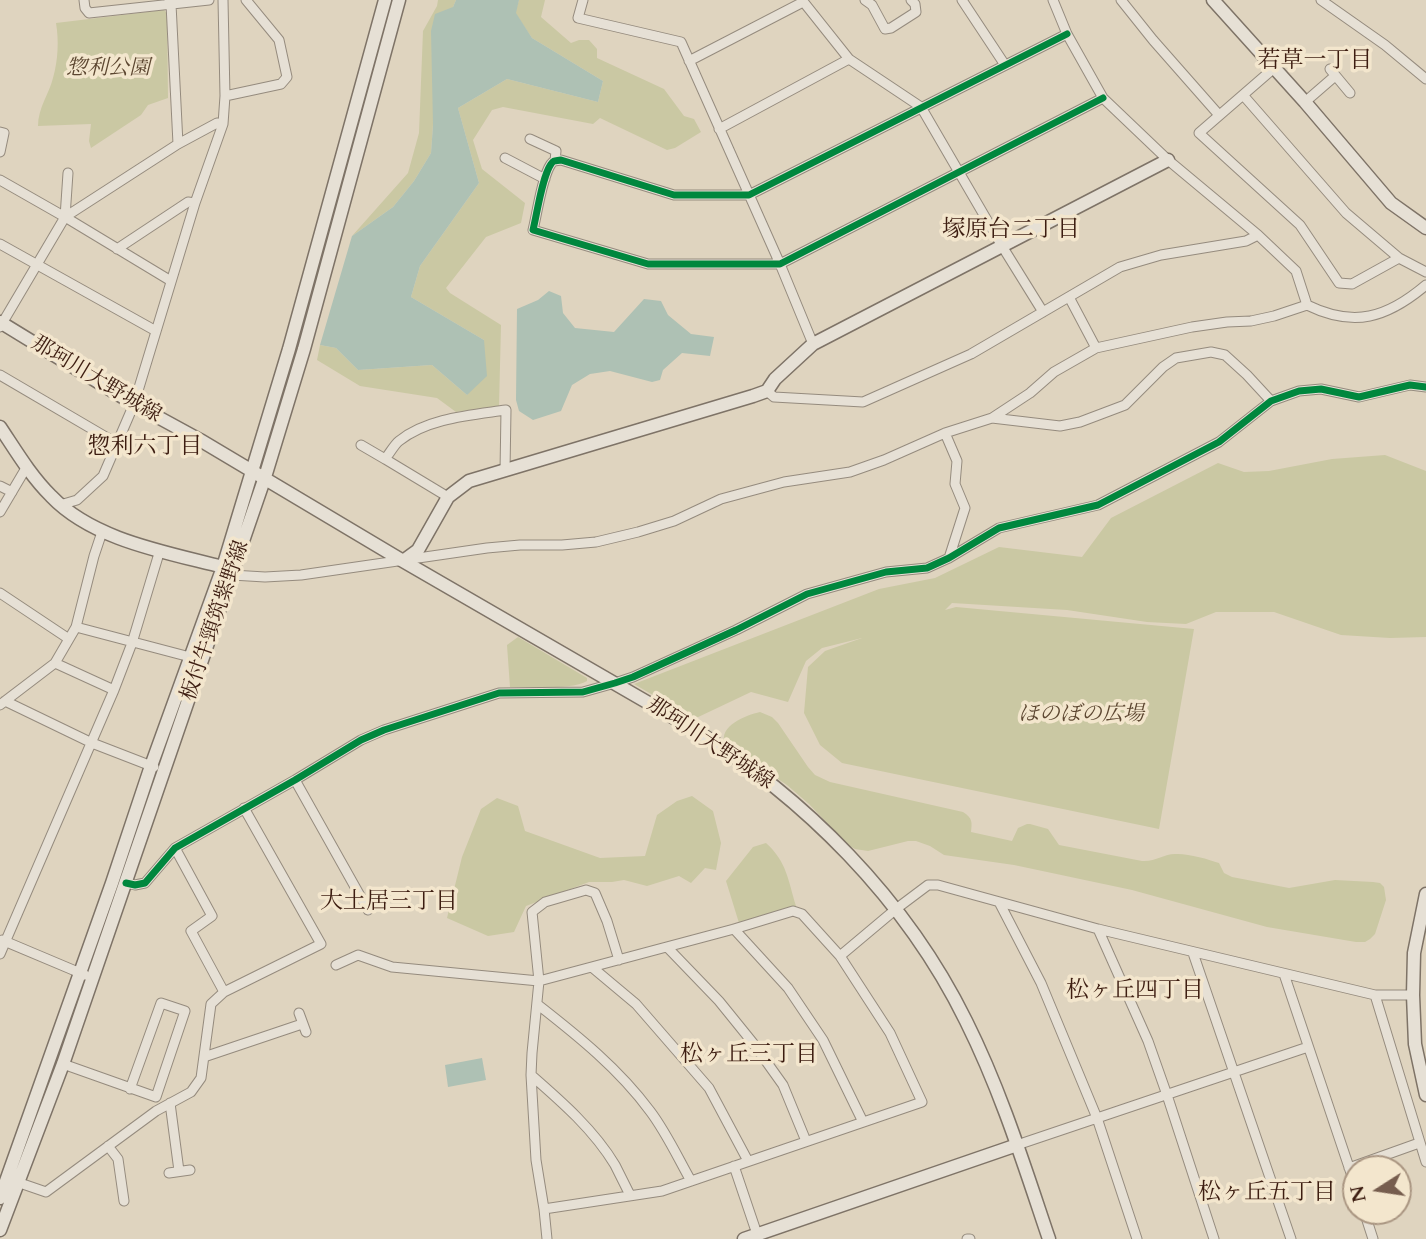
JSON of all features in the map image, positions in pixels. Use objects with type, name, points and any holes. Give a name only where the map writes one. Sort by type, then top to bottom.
[{"type":"main road","name":"板付牛頸筑紫野線","points":[[0,1230],[7,1190],[86,976],[126,883],[228,571],[252,471],[289,349],[385,0]]},
{"type":"main road","name":"板付牛頸筑紫野線","points":[[7,1190],[63,1064],[112,883],[151,766],[190,657],[265,477],[304,349],[399,0]]},
{"type":"main road","points":[[1213,0],[1391,203],[1426,228]]},
{"type":"main road","points":[[403,561],[418,550],[448,498],[470,481],[754,397],[767,391],[775,379],[813,344],[1168,160]]},
{"type":"main road","name":"那珂川大野城線","points":[[1,324],[711,740],[774,786],[833,838],[896,909],[937,969],[966,1020],[991,1075],[1049,1239]]},
{"type":"main road","points":[[0,427],[26,468],[60,505],[74,516],[102,532],[228,571]]},
{"type":"main road","points":[[1426,894],[1414,953],[1413,995],[1415,1044],[1426,1095]]},
{"type":"main road","points":[[744,1239],[758,1237],[1017,1145]]},
{"type":"street","points":[[84,0],[89,13],[170,2],[208,0]]},
{"type":"street","points":[[60,505],[77,500],[103,476],[134,404],[195,204],[223,124],[223,0]]},
{"type":"street","points":[[225,96],[281,85],[287,77],[279,40],[246,0]]},
{"type":"street","points":[[583,0],[578,18],[681,41],[813,344]]},
{"type":"street","points":[[865,0],[872,5],[885,29],[916,12],[915,4],[911,0]]},
{"type":"street","points":[[962,0],[1005,65]]},
{"type":"street","points":[[1053,0],[1067,34],[1103,97],[1168,160],[1258,235],[1296,271],[1307,305]]},
{"type":"street","points":[[1121,0],[1219,114]]},
{"type":"street","points":[[1321,0],[1385,45],[1426,79]]},
{"type":"street","points":[[689,61],[802,1],[849,59],[921,107],[1043,312]]},
{"type":"street","points":[[170,2],[178,144]]},
{"type":"street","points":[[1067,34],[749,195],[674,195],[561,160],[555,161],[551,163],[545,179],[533,230],[648,264],[780,264],[1103,97]]},
{"type":"street","points":[[719,129],[849,59]]},
{"type":"street","points":[[1275,68],[1199,133],[1300,225],[1339,283],[1352,284],[1399,258]]},
{"type":"street","points":[[1305,102],[1333,73],[1350,93]]},
{"type":"street","points":[[1243,95],[1346,213],[1399,258],[1426,272]]},
{"type":"street","points":[[1,324],[65,217],[178,144],[217,122],[223,124]]},
{"type":"street","points":[[0,132],[4,133],[0,152]]},
{"type":"street","points":[[530,139],[556,151],[555,161]]},
{"type":"street","points":[[505,158],[545,179]]},
{"type":"street","points":[[65,217],[68,173]]},
{"type":"street","points":[[0,180],[171,281]]},
{"type":"street","points":[[117,249],[188,202],[195,204]]},
{"type":"street","points":[[767,391],[774,397],[863,402],[971,354],[1120,267],[1161,254],[1246,241],[1258,235]]},
{"type":"street","points":[[0,244],[156,331]]},
{"type":"street","points":[[228,571],[265,577],[301,575],[487,548],[596,542],[638,532],[674,521],[722,499],[771,485],[850,472],[945,433],[992,418],[1030,393],[1054,372],[1096,348],[1192,327],[1251,321],[1307,305],[1321,312],[1346,318],[1365,317],[1385,311],[1410,298],[1426,285]]},
{"type":"street","points":[[1069,297],[1096,348]]},
{"type":"street","points":[[992,418],[1060,426],[1080,422],[1125,405],[1163,367],[1176,358],[1211,352],[1225,355],[1271,401]]},
{"type":"street","points":[[0,375],[116,443]]},
{"type":"street","points":[[126,883],[145,883],[175,848],[372,735],[499,693],[583,692],[615,683],[736,630],[807,594],[886,572],[927,568],[999,528],[1098,505],[1219,442],[1271,401],[1299,391],[1321,389],[1359,397],[1410,385],[1426,387]]},
{"type":"street","points":[[385,458],[398,441],[422,427],[458,417],[506,410],[505,471]]},
{"type":"street","points":[[945,433],[957,461],[955,484],[965,508],[949,558]]},
{"type":"street","points":[[361,445],[448,498]]},
{"type":"street","points":[[0,512],[26,468]]},
{"type":"street","points":[[0,485],[12,492]]},
{"type":"street","points":[[102,532],[76,627],[55,663],[3,703],[92,743],[164,771]]},
{"type":"street","points":[[0,954],[3,940],[114,690],[132,643],[160,551]]},
{"type":"street","points":[[0,593],[69,639]]},
{"type":"street","points":[[76,627],[190,657]]},
{"type":"street","points":[[55,663],[114,690]]},
{"type":"street","points":[[295,780],[368,910]]},
{"type":"street","points":[[7,1190],[46,1192],[156,1111],[191,1092],[201,1078],[211,1004],[224,992],[321,944],[244,808]]},
{"type":"street","points":[[175,848],[212,916],[191,931],[224,992]]},
{"type":"street","points":[[840,956],[928,885],[938,885],[1193,953],[1375,995],[1413,995]]},
{"type":"street","points":[[547,1239],[536,1160],[531,1075],[539,981],[532,912],[545,902],[586,890],[595,893],[619,960]]},
{"type":"street","points":[[999,902],[1041,983],[1097,1118],[1137,1239]]},
{"type":"street","points":[[336,965],[358,955],[392,967],[539,981],[793,911],[803,914],[840,956],[890,1033],[922,1102],[662,1191],[544,1209]]},
{"type":"street","points":[[734,929],[788,988],[809,1019],[823,1040],[863,1122]]},
{"type":"street","points":[[1098,929],[1148,1041],[1214,1239]]},
{"type":"street","points":[[3,940],[86,976]]},
{"type":"street","points":[[667,947],[719,1001],[753,1043],[783,1085],[806,1141]]},
{"type":"street","points":[[1193,953],[1291,1239]]},
{"type":"street","points":[[593,968],[636,1004],[709,1088],[748,1161]]},
{"type":"street","points":[[1284,974],[1345,1155]]},
{"type":"street","points":[[1375,995],[1426,1162]]},
{"type":"street","points":[[63,1064],[130,1089],[156,1097],[185,1011],[161,1003],[130,1089]]},
{"type":"street","points":[[537,1004],[572,1031],[623,1078],[652,1113],[691,1181]]},
{"type":"street","points":[[204,1057],[304,1028],[299,1013]]},
{"type":"street","points":[[1017,1145],[1308,1046]]},
{"type":"street","points":[[531,1075],[563,1103],[593,1135],[614,1164],[630,1195]]},
{"type":"street","points":[[170,1103],[174,1172],[190,1170]]},
{"type":"street","points":[[1385,1155],[1419,1143]]},
{"type":"street","points":[[108,1146],[118,1159],[117,1185],[124,1201]]},
{"type":"street","points":[[734,1166],[758,1237]]},
{"type":"green space","points":[[438,0],[456,0],[433,125],[431,153],[414,181],[393,207],[352,236],[408,173],[419,133],[423,31]]},
{"type":"green space","points":[[519,0],[545,0],[541,17],[571,43],[589,40],[597,49],[597,58],[664,89],[684,116],[694,119],[701,132],[667,150],[600,118],[593,124],[503,107],[492,110],[473,140],[482,169],[525,203],[521,223],[486,237],[446,288],[501,325],[499,406],[456,412],[437,398],[360,386],[317,360],[320,345],[336,348],[358,370],[432,365],[467,395],[484,340],[411,297],[420,266],[479,183],[458,108],[507,79],[598,102],[603,81],[532,38],[515,13]]},
{"type":"green space","name":"惣利公園","points":[[164,10],[167,13],[168,98],[148,105],[141,115],[91,148],[91,124],[38,126],[56,64],[56,23]]},
{"type":"green space","name":"ほのぼの広場","points":[[1385,455],[1426,471],[1426,637],[1341,635],[1274,612],[1216,612],[1186,624],[1147,622],[1067,610],[952,603],[945,610],[956,607],[1194,629],[1159,829],[842,763],[820,745],[804,713],[808,667],[825,651],[862,638],[822,648],[806,661],[788,702],[751,692],[694,719],[634,684],[879,589],[935,578],[999,547],[1082,557],[1111,518],[1218,463],[1244,472],[1269,471],[1332,459]]},
{"type":"green space","points":[[518,637],[587,678],[587,681],[561,687],[510,687],[507,645]]},
{"type":"green space","points":[[760,712],[778,723],[815,775],[830,782],[963,812],[971,821],[971,832],[1012,841],[1018,828],[1030,824],[1048,829],[1059,845],[1142,861],[1171,854],[1191,855],[1219,863],[1224,873],[1232,877],[1289,888],[1335,880],[1380,883],[1384,887],[1386,900],[1375,934],[1365,942],[1356,942],[1267,927],[1132,890],[1014,865],[944,855],[916,841],[868,851],[855,849],[787,785],[725,744],[724,738],[729,727]]},
{"type":"green space","points":[[692,796],[713,811],[721,843],[716,870],[705,868],[691,883],[679,876],[647,886],[624,880],[589,882],[526,906],[514,932],[488,936],[447,918],[462,857],[481,809],[497,798],[518,806],[525,831],[600,858],[645,856],[657,815],[677,801]]},
{"type":"green space","points":[[766,843],[783,864],[796,906],[739,923],[726,881],[753,847]]},
{"type":"shaded area","points":[[456,0],[519,0],[516,13],[532,38],[603,81],[598,102],[507,79],[458,108],[479,183],[420,266],[411,297],[484,340],[487,376],[467,395],[432,365],[358,370],[336,348],[320,345],[352,236],[393,207],[414,181],[431,153],[431,31],[435,14],[453,7]]},
{"type":"shaded area","points":[[549,291],[561,296],[563,313],[575,328],[614,332],[644,299],[661,301],[668,315],[691,334],[714,337],[710,356],[682,353],[663,370],[660,380],[652,382],[610,371],[590,374],[572,385],[561,411],[533,420],[519,411],[516,400],[517,309],[538,300]]},
{"type":"shaded area","points":[[482,1058],[486,1080],[448,1087],[445,1065]]},
{"type":"cycle path","points":[[1067,34],[749,195],[674,195],[561,160],[555,161],[545,178],[533,230],[648,264],[780,264],[1103,98]]},
{"type":"cycle path","points":[[126,883],[145,883],[175,848],[361,740],[384,730],[499,693],[583,692],[615,683],[736,630],[807,594],[886,572],[927,568],[999,528],[1098,505],[1219,442],[1271,401],[1299,391],[1321,389],[1359,397],[1410,385],[1426,387]]},
{"type":"district","name":"若草一丁目","points":[[1315,62]]},
{"type":"district","name":"塚原台二丁目","points":[[1011,231]]},
{"type":"district","name":"惣利六丁目","points":[[145,448]]},
{"type":"district","name":"大土居三丁目","points":[[389,903]]},
{"type":"district","name":"松ヶ丘四丁目","points":[[1135,992]]},
{"type":"district","name":"松ヶ丘三丁目","points":[[749,1056]]},
{"type":"district","name":"松ヶ丘五丁目","points":[[1267,1194]]}]
